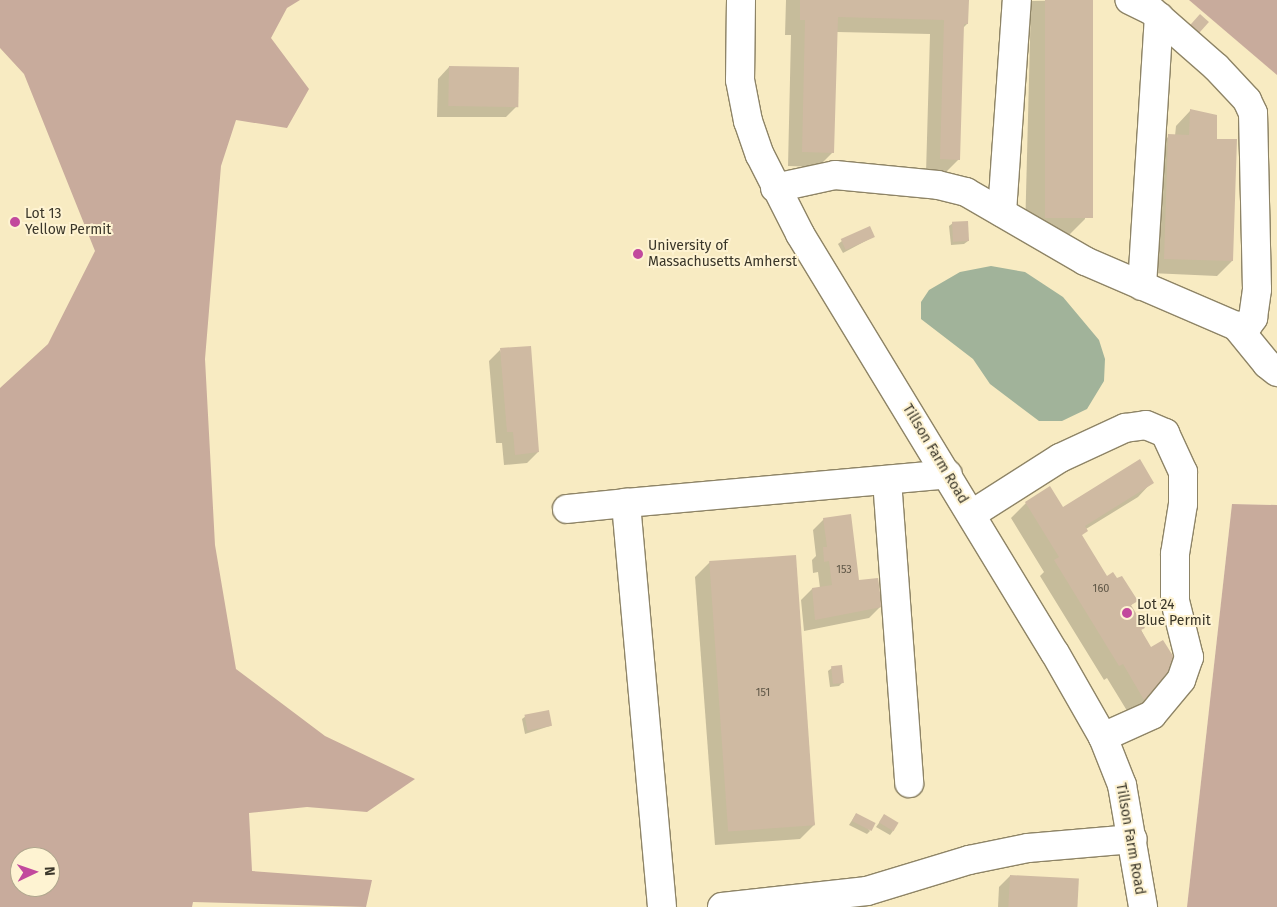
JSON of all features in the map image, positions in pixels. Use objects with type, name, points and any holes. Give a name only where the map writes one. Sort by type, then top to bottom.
[{"type":"street","name":"Tillson Farm Road","points":[[741,0],[740,80],[748,121],[775,188],[972,514],[1103,737],[1122,785],[1133,839],[1143,907]]},
{"type":"street","points":[[1002,212],[1017,0]]},
{"type":"street","points":[[1129,0],[1159,17],[1216,67],[1247,100],[1254,113],[1267,294],[1248,325],[1236,326]]},
{"type":"street","points":[[1142,286],[1159,17]]},
{"type":"street","points":[[775,188],[835,175],[938,185],[966,192],[1085,261],[1236,326],[1267,364],[1277,372]]},
{"type":"street","points":[[972,514],[1060,458],[1125,428],[1146,424],[1165,433],[1183,472],[1183,504],[1175,554],[1175,600],[1189,657],[1181,680],[1152,716],[1103,737]]},
{"type":"street","points":[[567,509],[948,474]]},
{"type":"street","points":[[887,480],[909,783]]},
{"type":"street","points":[[626,503],[662,907]]},
{"type":"street","points":[[722,907],[867,891],[969,860],[1028,848],[1133,839]]},
{"type":"shaded area","name":"University of Massachusetts Amherst","points":[[0,0],[1241,0],[1277,4],[1277,505],[1232,504],[1187,907],[0,907]]},
{"type":"shaded area","points":[[0,0],[300,0],[287,8],[271,38],[309,89],[287,128],[236,120],[221,166],[205,359],[215,545],[236,669],[325,736],[415,779],[367,812],[307,807],[249,813],[252,871],[372,880],[366,907],[193,902],[192,907],[0,907],[0,388],[48,344],[95,251],[24,74],[0,48]]},
{"type":"shaded area","points":[[1189,0],[1277,0],[1277,75]]},
{"type":"shaded area","points":[[991,266],[1025,272],[1063,297],[1099,340],[1105,359],[1104,381],[1087,409],[1062,421],[1039,421],[990,384],[973,359],[921,319],[921,302],[929,290],[960,272]]},
{"type":"shaded area","points":[[1232,504],[1277,505],[1277,907],[1187,907]]},
{"type":"building","points":[[800,0],[969,0],[968,24],[964,24],[960,160],[940,159],[944,20],[838,17],[834,153],[802,152],[805,20],[800,20]]},
{"type":"building","points":[[1045,0],[1093,0],[1093,218],[1045,218]]},
{"type":"building","points":[[1200,14],[1209,22],[1198,35],[1189,27]]},
{"type":"building","points":[[449,66],[519,67],[518,107],[448,106]]},
{"type":"building","points":[[1190,109],[1217,115],[1217,139],[1237,139],[1233,261],[1164,259],[1168,134],[1189,135]]},
{"type":"building","points":[[968,221],[969,241],[953,242],[952,222]]},
{"type":"building","points":[[870,226],[875,237],[846,250],[841,239]]},
{"type":"building","points":[[531,346],[539,452],[515,455],[513,432],[507,432],[500,348]]},
{"type":"building","points":[[1140,459],[1154,483],[1085,526],[1088,531],[1082,535],[1107,576],[1113,572],[1117,578],[1122,576],[1138,601],[1131,605],[1145,628],[1141,630],[1151,647],[1163,640],[1180,667],[1168,674],[1172,682],[1144,700],[1123,664],[1119,666],[1054,560],[1059,557],[1025,502],[1050,486],[1063,507]]},
{"type":"building","points":[[851,514],[859,580],[878,578],[882,607],[815,620],[812,588],[832,585],[829,561],[824,562],[823,547],[827,547],[823,518]]},
{"type":"building","points":[[796,555],[815,825],[728,831],[709,561]]},
{"type":"building","points":[[842,665],[844,683],[833,684],[831,666]]},
{"type":"building","points":[[549,710],[552,726],[528,730],[524,715]]},
{"type":"building","points":[[856,813],[876,823],[872,831],[852,821]]},
{"type":"building","points":[[884,814],[899,823],[893,831],[879,823]]},
{"type":"building","points":[[1010,875],[1079,879],[1077,907],[1008,907]]},
{"type":"place","name":"Lot 13 Yellow Permit","points":[[15,222]]},
{"type":"place","name":"University of Massachusetts Amherst","points":[[638,254]]},
{"type":"place","name":"Lot 24 Blue Permit","points":[[1127,613]]}]
